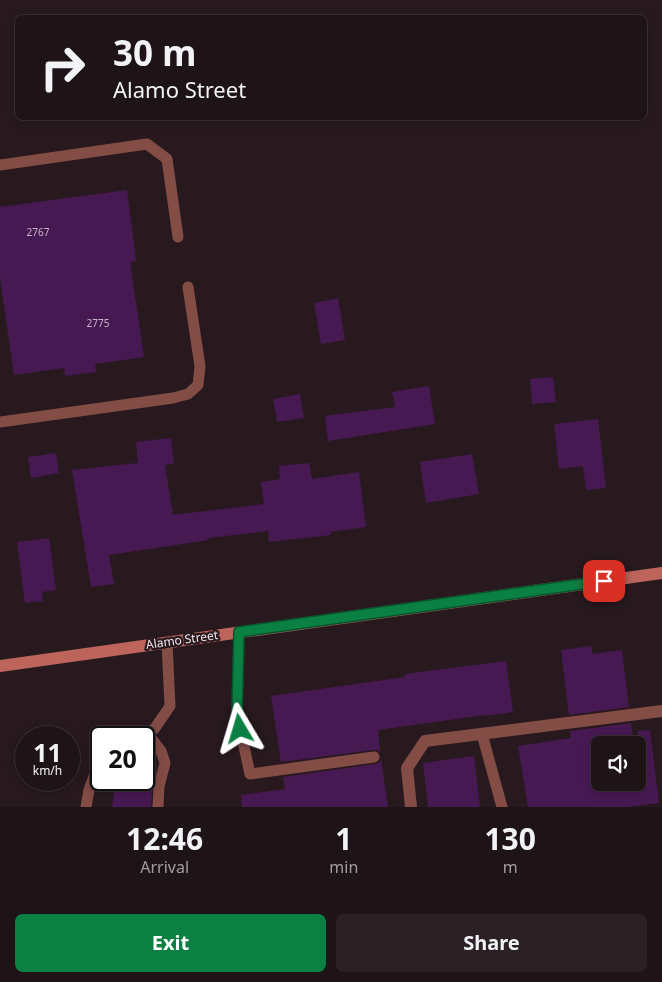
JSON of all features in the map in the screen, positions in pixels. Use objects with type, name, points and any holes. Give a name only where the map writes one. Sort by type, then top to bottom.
[{"type":"main road","name":"Alamo Street","points":[[0,666],[662,573]]},
{"type":"street","points":[[412,807],[407,768],[425,741],[662,711]]},
{"type":"lane","points":[[0,165],[147,144],[167,158],[178,237]]},
{"type":"lane","points":[[0,422],[173,398],[188,394],[198,385],[200,366],[188,287]]},
{"type":"lane","points":[[239,632],[237,714],[250,774],[374,757]]},
{"type":"lane","points":[[155,728],[170,706],[167,642]]},
{"type":"lane","points":[[482,734],[502,807]]},
{"type":"lane","points":[[155,743],[161,750],[165,763],[159,786],[158,807]]},
{"type":"lane","points":[[86,807],[90,787]]},
{"type":"building","points":[[127,190],[136,261],[130,262],[144,357],[95,364],[96,372],[65,376],[64,368],[14,375],[0,278],[0,207]]},
{"type":"building","points":[[338,298],[345,340],[321,344],[314,303]]},
{"type":"building","points":[[553,377],[556,402],[532,404],[530,379]]},
{"type":"building","points":[[429,386],[435,424],[328,441],[325,416],[395,407],[392,392]]},
{"type":"building","points":[[300,394],[304,418],[277,422],[273,399]]},
{"type":"building","points":[[598,419],[606,488],[586,490],[583,466],[559,469],[554,424]]},
{"type":"building","points":[[171,438],[174,464],[165,465],[173,515],[264,504],[261,482],[280,479],[279,466],[309,463],[312,479],[359,472],[366,527],[330,532],[331,535],[269,542],[268,531],[208,538],[209,540],[109,555],[114,584],[91,587],[72,470],[138,463],[136,442]]},
{"type":"building","points":[[56,453],[59,473],[31,478],[28,457]]},
{"type":"building","points":[[472,454],[479,494],[426,503],[420,462]]},
{"type":"building","points":[[49,538],[56,590],[42,592],[43,601],[25,603],[17,542]]},
{"type":"building","points":[[592,646],[592,654],[622,650],[629,707],[569,715],[561,650]]},
{"type":"building","points":[[506,661],[513,712],[378,730],[380,753],[377,750],[373,750],[281,762],[271,696],[405,677],[405,674]]},
{"type":"building","points":[[631,723],[633,736],[591,736],[591,791],[646,791],[646,736],[638,736],[638,731],[650,730],[659,803],[627,807],[528,807],[518,746],[571,738],[570,731]]},
{"type":"building","points":[[474,756],[480,807],[428,807],[423,763]]},
{"type":"building","points":[[381,759],[388,807],[242,807],[241,795],[285,789],[283,777],[375,764],[379,763]]},
{"type":"building","points":[[114,791],[152,791],[151,807],[112,807]]},
{"type":"route","points":[[240,729],[237,714],[239,632],[604,581]]}]
